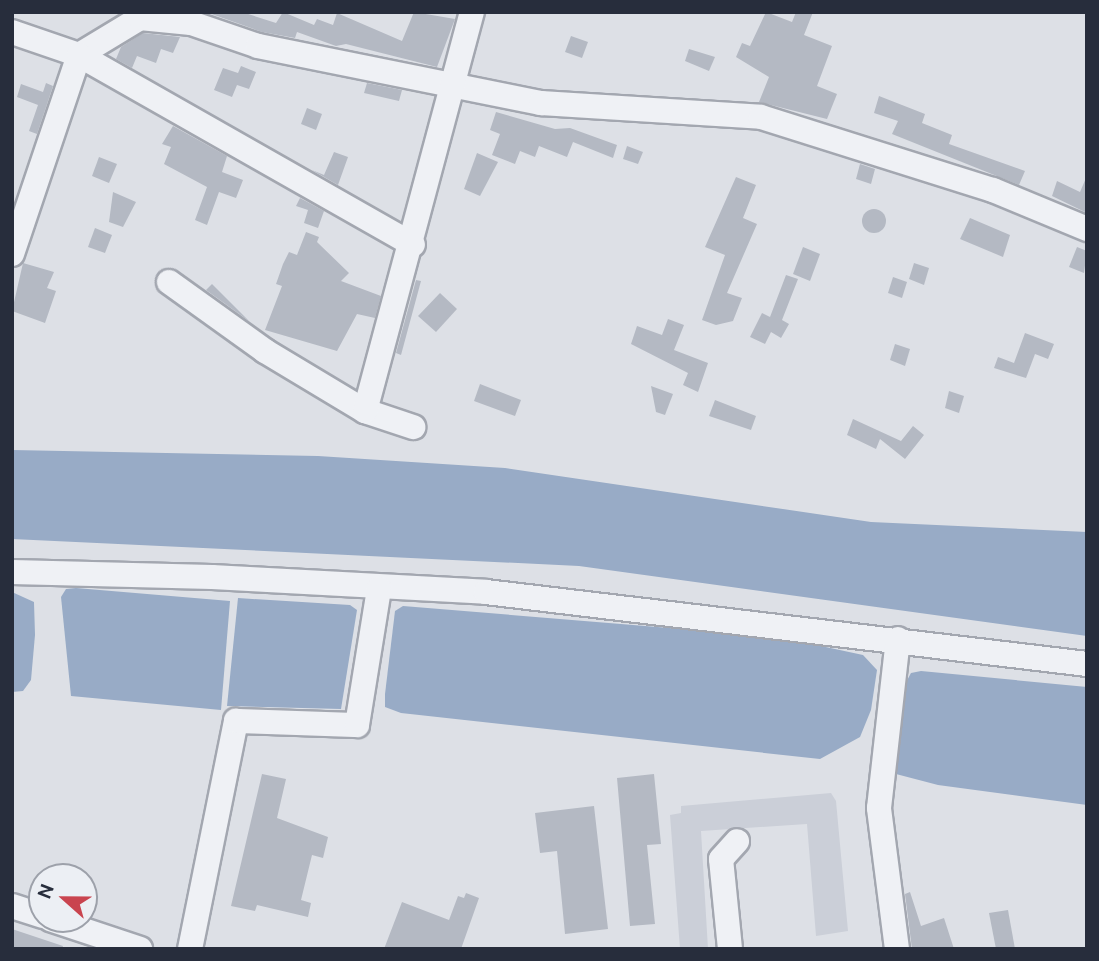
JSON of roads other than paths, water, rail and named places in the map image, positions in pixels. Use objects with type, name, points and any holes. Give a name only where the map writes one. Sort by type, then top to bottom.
[{"type":"street","points":[[365,411],[413,245],[451,83],[472,12]]},
{"type":"street","points":[[12,254],[79,55],[140,18],[191,23],[258,46],[541,103],[761,117],[993,190],[1087,229]]},
{"type":"street","points":[[12,32],[79,55],[413,245]]},
{"type":"street","points":[[169,282],[265,351],[365,411],[413,427]]},
{"type":"street","points":[[12,572],[212,577],[379,589],[486,593],[898,639],[1087,664]]},
{"type":"street","points":[[190,949],[236,722],[357,725],[379,589]]},
{"type":"street","points":[[897,949],[879,808],[898,639]]},
{"type":"street","points":[[730,949],[721,859],[737,841]]},
{"type":"street","points":[[92,933],[141,949]]},
{"type":"water","points":[[12,450],[318,456],[505,468],[871,522],[1087,532],[1087,636],[579,566],[12,539]]},
{"type":"water","points":[[66,589],[230,601],[221,710],[71,696],[61,597]]},
{"type":"water","points":[[12,592],[34,602],[35,635],[31,680],[23,691],[12,692]]},
{"type":"water","points":[[238,598],[350,605],[357,610],[341,709],[227,706]]},
{"type":"water","points":[[403,606],[779,637],[863,655],[877,670],[871,710],[860,737],[820,759],[401,713],[385,707],[385,694],[395,611]]},
{"type":"water","points":[[921,671],[1087,687],[1087,805],[938,785],[896,774],[903,688],[911,673]]}]
